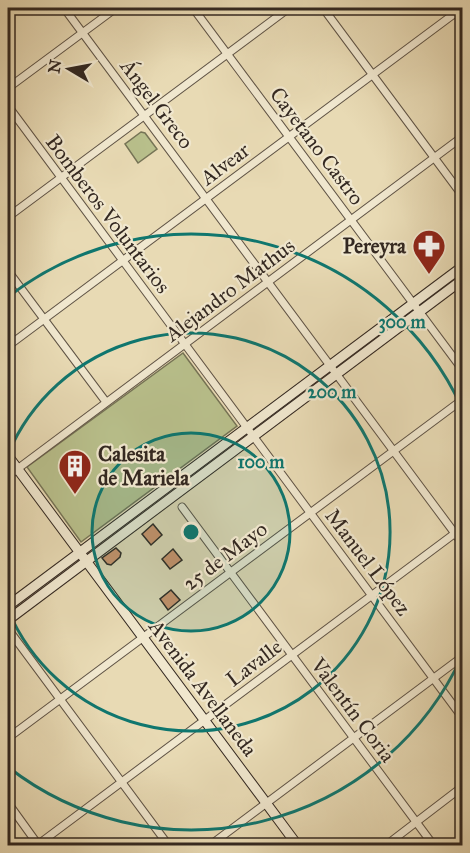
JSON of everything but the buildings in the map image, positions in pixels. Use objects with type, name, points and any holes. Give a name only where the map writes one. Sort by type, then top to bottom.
[{"type":"main road","points":[[417,308],[462,267]]},
{"type":"main road","points":[[8,606],[82,556],[417,308],[462,280]]},
{"type":"main road","name":"Avenida Avellaneda","points":[[8,456],[298,846]]},
{"type":"main road","points":[[8,620],[82,556]]},
{"type":"street","name":"Ángel Greco","points":[[64,8],[462,543]]},
{"type":"street","points":[[8,88],[116,8]]},
{"type":"street","name":"Cayetano Castro","points":[[193,8],[462,369]]},
{"type":"street","points":[[8,217],[289,8]]},
{"type":"street","points":[[323,8],[462,195]]},
{"type":"street","points":[[456,9],[462,22]]},
{"type":"street","name":"Alvear","points":[[8,346],[456,9]]},
{"type":"street","name":"Bomberos Voluntarios","points":[[8,106],[250,432]]},
{"type":"street","name":"Alejandro Mathus","points":[[8,476],[462,137]]},
{"type":"street","points":[[8,271],[106,402]]},
{"type":"street","name":"25 de Mayo","points":[[8,738],[462,400]]},
{"type":"street","name":"Manuel López","points":[[250,432],[462,717]]},
{"type":"street","name":"Valentín Coria","points":[[182,507],[434,846]]},
{"type":"street","name":"Lavalle","points":[[38,845],[462,528]]},
{"type":"street","points":[[8,629],[169,846]]},
{"type":"street","points":[[209,846],[462,657]]},
{"type":"street","points":[[385,846],[462,787]]},
{"type":"street","points":[[8,802],[38,845]]},
{"type":"green space","points":[[141,132],[145,133],[157,149],[138,163],[125,144]]},
{"type":"green space","points":[[183,353],[237,426],[81,542],[27,467]]},
{"type":"place","name":"Pereyra","points":[[429,275]]},
{"type":"place","name":"Calesita de Mariela","points":[[75,495]]}]
